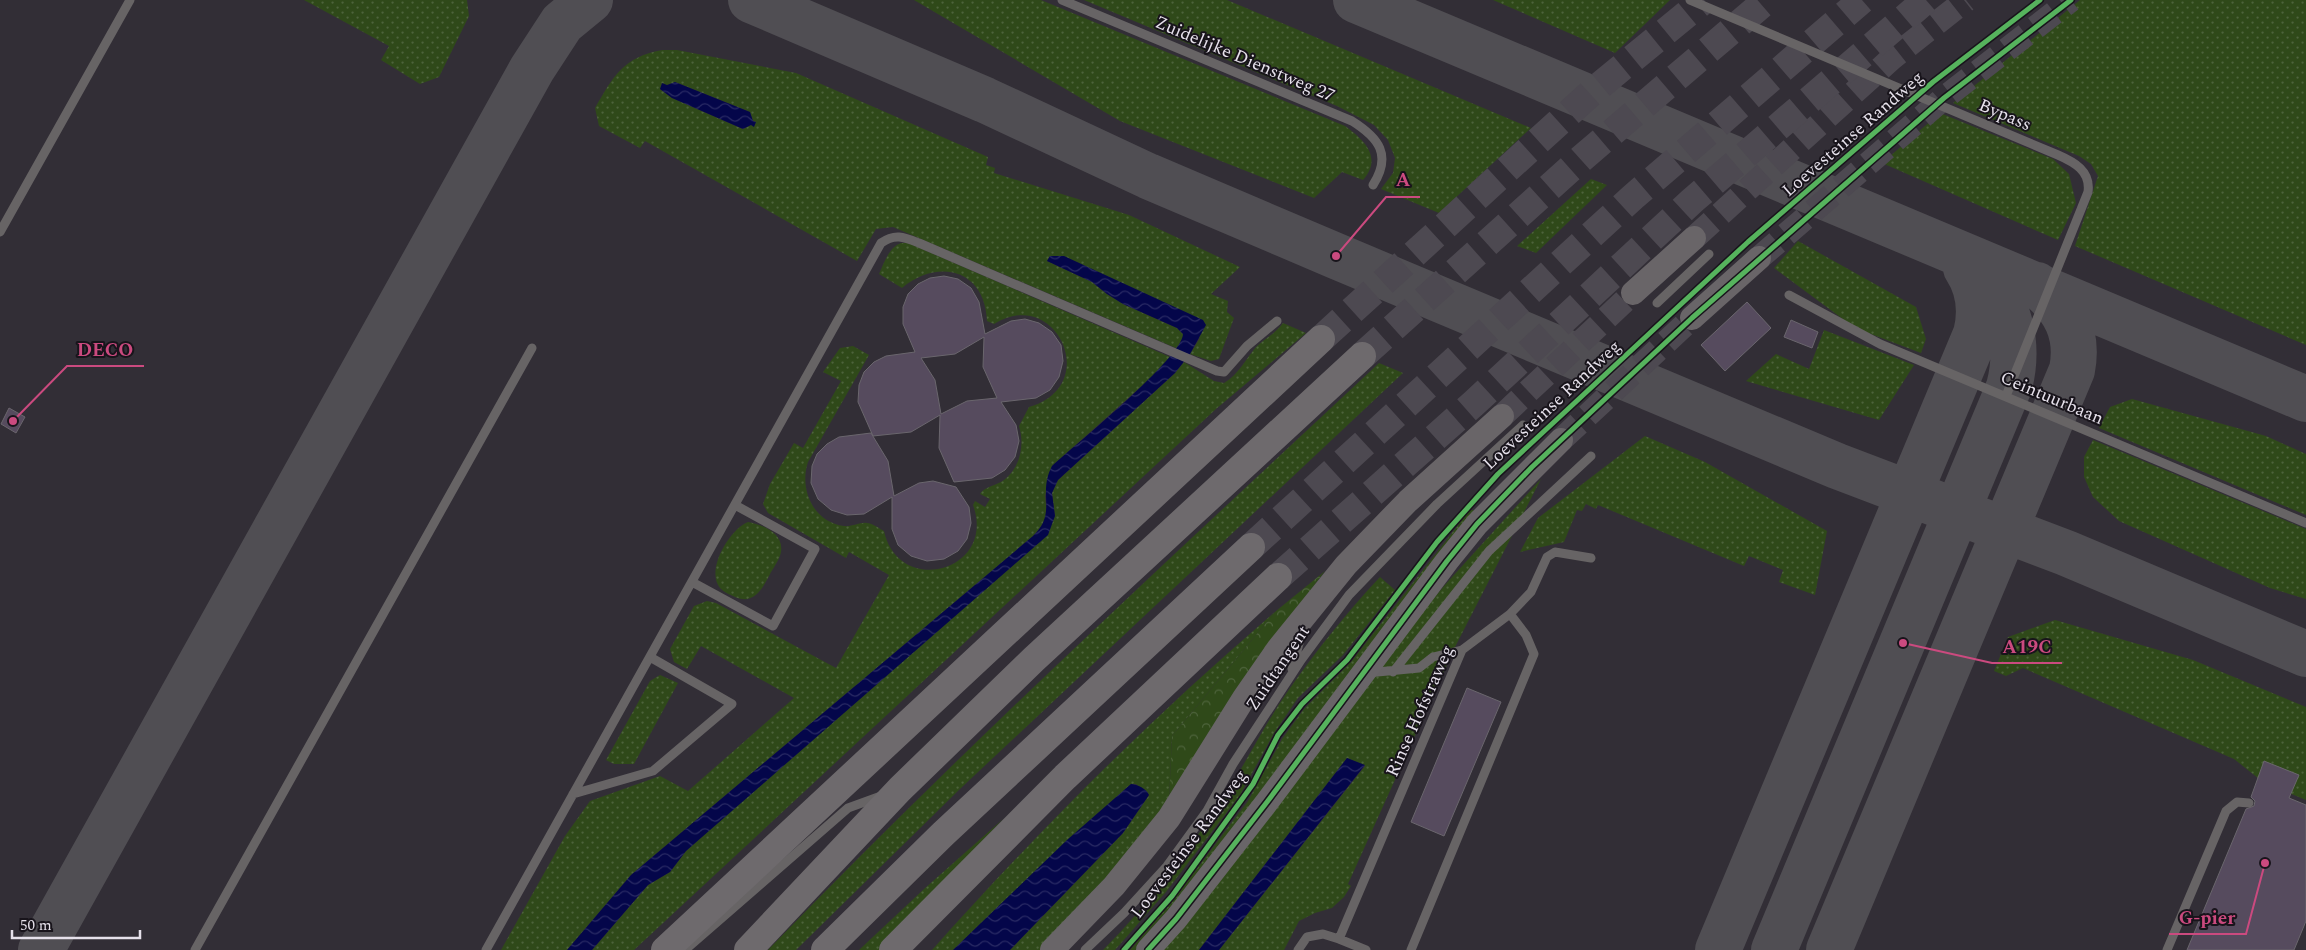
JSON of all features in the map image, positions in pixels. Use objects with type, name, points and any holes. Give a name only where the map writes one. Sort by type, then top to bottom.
[{"type":"highway","points":[[665,950],[1321,339]]},
{"type":"highway","points":[[748,950],[900,789],[1034,659],[1362,356]]},
{"type":"highway","points":[[825,950],[950,828],[1251,547]]},
{"type":"highway","points":[[893,950],[1065,777],[1278,577]]},
{"type":"street","points":[[1633,293],[1701,246]]},
{"type":"street","points":[[1692,318],[1759,258]]},
{"type":"street","name":"Loevesteinse Randweg","points":[[1052,950],[1114,886],[1169,818],[1244,698],[1278,650],[1346,565],[1408,501],[1502,416]]},
{"type":"street","name":"Loevesteinse Randweg","points":[[1148,950],[1176,919],[1267,802],[1447,561],[1477,524],[1561,440]]},
{"type":"lane","points":[[0,232],[130,0]]},
{"type":"lane","name":"Zuidelijke Dienstweg 27","points":[[1062,0],[1352,121],[1367,130],[1379,145],[1383,159],[1379,176],[1373,185]]},
{"type":"lane","name":"Bypass","points":[[1690,0],[2058,155],[2072,162],[2085,173],[2088,182],[2088,192],[2006,396]]},
{"type":"lane","points":[[486,950],[882,243],[890,237],[902,236],[1150,343],[1224,372],[1247,346],[1277,321]]},
{"type":"lane","points":[[1657,303],[1701,246]]},
{"type":"lane","name":"Ceintuurbaan","points":[[1789,295],[1880,344],[2306,523]]},
{"type":"lane","points":[[195,950],[532,348]]},
{"type":"lane","name":"Zuidtangent","points":[[1086,950],[1124,913],[1167,866],[1207,811],[1233,764],[1289,678],[1349,595],[1437,504],[1523,425]]},
{"type":"lane","points":[[1393,672],[1489,551],[1591,456]]},
{"type":"lane","points":[[692,582],[773,626],[815,549],[735,505]]},
{"type":"lane","name":"Rinse Hofstraweg","points":[[1339,939],[1462,650],[1510,614],[1531,592],[1547,557],[1555,552],[1591,558]]},
{"type":"lane","points":[[1289,678],[1308,612]]},
{"type":"lane","points":[[1411,950],[1534,654],[1526,635],[1510,614]]},
{"type":"lane","points":[[1362,673],[1393,672],[1418,668],[1433,658],[1462,650]]},
{"type":"lane","points":[[573,794],[653,771],[732,704],[650,657]]},
{"type":"lane","points":[[685,950],[848,808],[900,789]]},
{"type":"lane","points":[[2167,950],[2226,811],[2237,802],[2249,803]]},
{"type":"lane","points":[[1298,950],[1307,937],[1322,934],[1366,950]]},
{"type":"green space","points":[[304,0],[467,0],[469,16],[439,77],[420,84],[381,60],[389,46]]},
{"type":"green space","points":[[914,0],[1041,0],[1345,126],[1359,137],[1369,150],[1371,164],[1369,172],[1363,180],[1342,172],[1314,198],[1120,121]]},
{"type":"green space","points":[[1084,0],[1227,0],[1531,128],[1439,213],[1381,189],[1393,173],[1395,158],[1388,140],[1374,125],[1337,106]]},
{"type":"green space","points":[[1493,0],[1670,0],[1615,53]]},
{"type":"green space","points":[[2080,0],[2306,0],[2306,345],[2075,246],[2098,176],[2091,164],[2079,156],[1953,103]]},
{"type":"green space","points":[[662,50],[677,50],[796,73],[988,157],[986,165],[995,168],[994,173],[1129,215],[1240,267],[1211,294],[1228,301],[1227,312],[1234,318],[1219,359],[1211,361],[1190,354],[1200,338],[1064,256],[1050,256],[1047,261],[1092,282],[1123,304],[1177,328],[1183,334],[1183,341],[1176,348],[893,227],[876,229],[857,261],[645,141],[640,148],[599,126],[595,108],[614,78],[628,63],[649,53]],"holes":[[[675,82],[750,112],[753,121],[756,122],[743,129],[672,98],[660,89]]]},
{"type":"green space","points":[[1940,113],[2053,159],[2069,174],[2076,203],[2058,240],[1882,163]]},
{"type":"green space","points":[[1591,179],[1607,185],[1536,253],[1517,246]]},
{"type":"green space","points":[[1798,241],[1916,307],[1926,339],[1921,353],[1855,328],[1774,268]]},
{"type":"green space","points":[[901,243],[908,243],[1170,357],[1163,367],[1052,466],[1045,496],[1047,514],[1045,522],[1033,536],[631,875],[567,950],[501,950],[565,836],[590,801],[660,776],[688,791],[794,698],[701,646],[687,669],[674,662],[670,649],[694,606],[707,601],[716,603],[836,668],[889,575],[849,552],[846,558],[768,513],[763,504],[770,484],[794,443],[803,448],[841,381],[823,372],[840,348],[853,346],[869,355],[808,462],[805,483],[811,503],[824,518],[833,523],[850,526],[869,523],[876,526],[884,531],[893,552],[908,564],[925,570],[943,568],[959,560],[971,546],[977,528],[973,505],[975,501],[985,507],[990,499],[980,494],[985,489],[1004,480],[1014,469],[1020,456],[1021,448],[1019,426],[1029,407],[1051,396],[1063,380],[1067,361],[1062,343],[1052,328],[1036,318],[1016,316],[994,324],[987,321],[984,303],[978,290],[969,280],[957,274],[944,272],[930,273],[902,288],[879,274],[890,252]]},
{"type":"green space","points":[[1283,323],[1306,333],[1216,409],[634,950],[592,950],[648,885],[670,872],[686,851],[1055,516],[1052,493],[1058,480],[1175,373],[1184,362],[1214,381],[1224,383],[1238,371],[1256,347]]},
{"type":"green space","points":[[1824,330],[1914,365],[1879,420],[1746,381],[1776,354],[1809,369]]},
{"type":"green space","points":[[1379,363],[1403,373],[960,789],[796,950],[768,950],[842,874],[993,726]]},
{"type":"green space","points":[[2132,399],[2266,436],[2306,454],[2306,515],[2099,428],[2110,407]]},
{"type":"green space","points":[[1645,436],[1705,462],[1827,531],[1815,595],[1779,582],[1783,570],[1749,556],[1744,566],[1598,505],[1596,509],[1586,504],[1582,511],[1577,510],[1564,542],[1520,552],[1538,518]]},
{"type":"green space","points":[[2093,440],[2306,529],[2306,599],[2270,588],[2119,521],[2093,497],[2084,477],[2084,457]]},
{"type":"green space","points":[[1541,479],[1454,649],[1348,884],[1351,886],[1344,897],[1332,908],[1315,913],[1299,921],[1284,950],[1219,950],[1365,766],[1347,758],[1199,950],[1159,950],[1376,667],[1444,586]]},
{"type":"green space","points":[[1470,510],[1474,510],[1254,805],[1138,950],[1130,950],[1174,899],[1248,801],[1282,739],[1304,709],[1351,662]]},
{"type":"green space","points":[[748,522],[760,525],[776,535],[781,545],[781,552],[761,590],[752,597],[740,599],[720,588],[716,580],[716,571],[718,561],[727,541],[741,526]]},
{"type":"green space","points":[[1325,571],[1248,673],[1169,801],[1172,736],[1276,611]]},
{"type":"green space","points":[[1380,577],[1395,590],[1343,655],[1298,698],[1274,733],[1240,795],[1166,892],[1115,950],[1103,950],[1137,913],[1184,854],[1227,792],[1288,691],[1332,632]]},
{"type":"green space","points":[[1276,611],[1172,736],[1169,801],[1138,842],[1061,930],[1040,950],[1010,950],[1123,833],[1149,795],[1136,784],[1131,784],[1068,840],[953,950],[932,950],[972,905],[1098,775],[1185,691]]},
{"type":"green space","points":[[2055,620],[2193,660],[2306,707],[2306,800],[2263,782],[2234,759],[2023,668],[2006,676],[1994,671],[2008,637]]},
{"type":"green space","points":[[660,675],[678,683],[634,764],[614,764],[606,760],[650,681]]},
{"type":"green space","points":[[1003,819],[880,950],[859,950],[924,889]]},
{"type":"water","points":[[675,82],[750,112],[753,121],[756,122],[754,127],[751,125],[743,129],[672,98],[660,89],[662,83],[667,85]]},
{"type":"water","points":[[1050,256],[1064,256],[1203,320],[1206,325],[1190,354],[1175,373],[1058,480],[1052,493],[1055,516],[1048,535],[686,851],[670,872],[648,885],[592,950],[567,950],[631,875],[1033,536],[1044,519],[1046,511],[1046,485],[1052,466],[1147,381],[1166,362],[1178,345],[1183,334],[1177,328],[1123,304],[1092,282],[1047,261]]},
{"type":"water","points":[[1347,758],[1365,765],[1219,950],[1199,950]]},
{"type":"water","points":[[1131,784],[1142,787],[1149,795],[1123,833],[1010,950],[953,950],[1067,840]]},
{"type":"building","points":[[944,276],[958,279],[971,288],[979,302],[985,334],[1011,321],[1025,319],[1039,323],[1052,332],[1061,345],[1063,361],[1059,377],[1050,390],[1036,398],[1001,402],[1016,425],[1019,441],[1015,457],[1005,470],[992,478],[954,482],[939,448],[940,415],[911,432],[873,436],[858,402],[859,385],[864,372],[874,362],[886,356],[915,352],[903,324],[903,307],[908,294],[918,284],[930,278]],"holes":[[[984,337],[983,367],[997,398],[967,401],[941,414],[935,380],[921,358],[955,354]]]},
{"type":"building","points":[[1747,302],[1771,328],[1725,371],[1701,345]]},
{"type":"building","points":[[1791,320],[1818,332],[1812,348],[1784,337]]},
{"type":"building","points":[[9,408],[25,417],[16,433],[1,424]]},
{"type":"building","points":[[871,433],[888,461],[894,496],[919,483],[933,481],[956,487],[969,507],[971,523],[967,539],[958,551],[944,559],[927,561],[911,556],[898,545],[892,529],[892,497],[864,514],[847,515],[831,510],[818,499],[811,483],[812,466],[817,454],[827,444],[839,437]]},
{"type":"building","points":[[1467,688],[1501,702],[1444,836],[1411,822]]},
{"type":"building","points":[[2264,761],[2299,775],[2289,798],[2306,805],[2306,921],[2294,950],[2187,950],[2246,809],[2254,806],[2255,801],[2251,797]]},
{"type":"taxiway","points":[[41,950],[532,69],[562,23],[590,0]]},
{"type":"taxiway","points":[[751,0],[985,100],[1148,176],[1336,256],[1837,466],[2066,553],[2306,654]]},
{"type":"taxiway","points":[[1356,0],[2306,399]]},
{"type":"taxiway","points":[[1774,950],[2009,387],[2013,369],[2013,350],[2012,332],[2007,315],[1991,283],[1979,269],[1964,257]]},
{"type":"taxiway","points":[[1718,950],[1976,334],[1979,316],[1978,300],[1974,283],[1966,268]]},
{"type":"taxiway","points":[[1829,950],[2072,370],[2074,357],[2068,322],[2055,302],[2037,285]]},
{"type":"tunnel","points":[[1321,339],[1592,92],[1704,0]]},
{"type":"tunnel","points":[[1362,356],[1581,159],[1767,0]]},
{"type":"tunnel","points":[[1251,547],[1633,197],[1862,0]]},
{"type":"tunnel","points":[[1278,577],[1473,404],[1693,200],[1926,0]]},
{"type":"tunnel","points":[[1694,238],[1891,59],[1966,0]]},
{"type":"tunnel","points":[[1759,258],[1944,98],[2071,0]]},
{"type":"tunnel","points":[[1502,416],[1633,293]]},
{"type":"tunnel","points":[[1561,440],[1692,318]]},
{"type":"cycle path","points":[[1124,950],[1172,896],[1253,784],[1278,735],[1302,704],[1347,660],[1437,542],[1498,474],[1748,242],[1933,82],[2040,0]]},
{"type":"cycle path","points":[[1148,950],[1176,919],[1267,802],[1447,561],[1477,524],[1532,467],[1692,318],[1944,98],[2071,0]]},
{"type":"place","name":"A","points":[[1336,256]]},
{"type":"place","name":"DECO","points":[[13,421]]},
{"type":"place","name":"A19C","points":[[1903,643]]},
{"type":"place","name":"G-pier","points":[[2265,863]]}]
